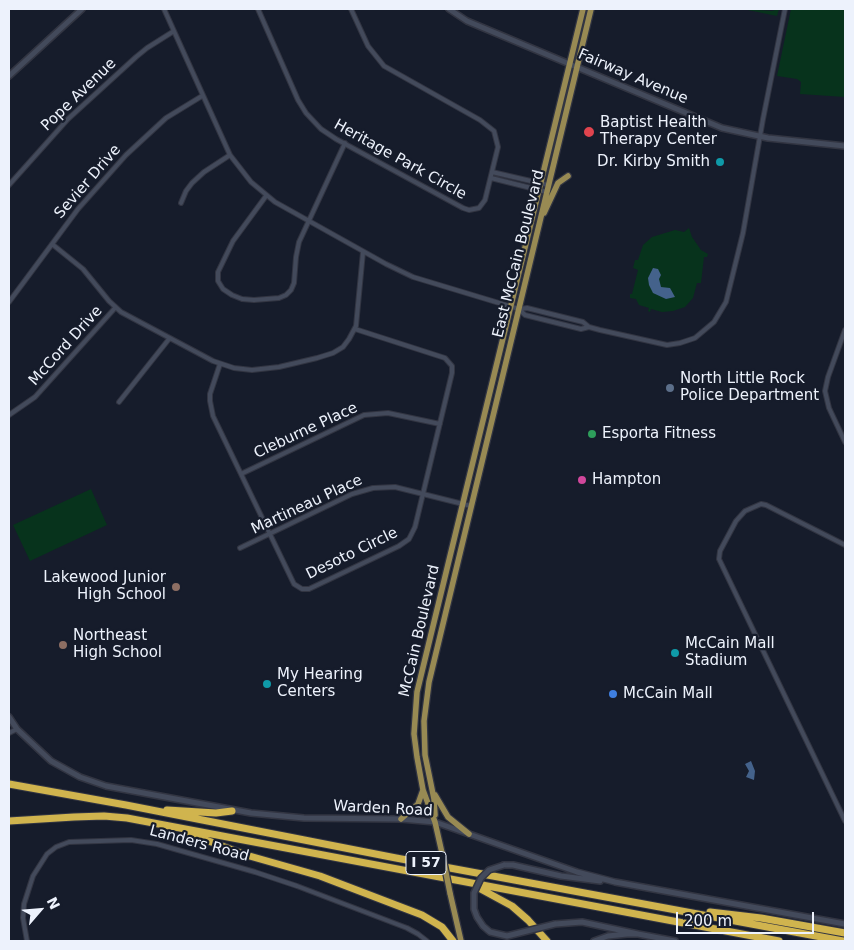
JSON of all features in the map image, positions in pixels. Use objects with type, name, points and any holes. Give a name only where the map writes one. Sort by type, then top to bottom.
[{"type":"highway","name":"I 57","points":[[9,784],[843,941]]},
{"type":"highway","points":[[145,809],[216,813],[232,811]]},
{"type":"highway","name":"I 57","points":[[9,821],[104,816],[127,818],[779,941]]},
{"type":"highway","points":[[173,827],[246,855],[326,878],[422,915],[442,927],[453,941]]},
{"type":"highway","points":[[468,883],[512,906],[547,941]]},
{"type":"highway","points":[[665,908],[743,915],[845,933]]},
{"type":"main road","name":"East McCain Boulevard","points":[[463,504],[583,9]]},
{"type":"main road","name":"East McCain Boulevard","points":[[471,506],[591,9]]},
{"type":"main road","points":[[540,221],[558,183],[568,176]]},
{"type":"main road","name":"McCain Boulevard","points":[[460,941],[435,822],[423,790],[414,740],[417,692],[463,504]]},
{"type":"main road","name":"McCain Boulevard","points":[[435,822],[433,791],[425,754],[424,720],[427,696],[471,506]]},
{"type":"main road","points":[[401,819],[418,804],[423,790]]},
{"type":"main road","points":[[433,791],[448,817],[469,834]]},
{"type":"street","points":[[9,76],[82,9]]},
{"type":"street","points":[[164,9],[230,155],[251,182],[266,196],[363,252],[413,277],[511,307],[525,315],[581,329],[589,327]]},
{"type":"street","name":"Heritage Park Circle","points":[[258,9],[302,107],[322,129],[469,210],[476,209],[485,200],[498,147],[496,135],[492,128],[384,66],[368,46],[351,9]]},
{"type":"street","name":"Fairway Avenue","points":[[449,9],[467,21],[722,128],[760,137],[845,146]]},
{"type":"street","points":[[519,310],[527,308],[583,322],[589,327],[654,343],[667,344],[680,343],[695,338],[714,322],[726,302],[747,214],[785,9]]},
{"type":"street","name":"Pope Avenue","points":[[9,185],[68,118],[136,57],[174,32]]},
{"type":"street","name":"Sevier Drive","points":[[9,302],[78,209],[138,143],[166,118],[202,96]]},
{"type":"street","points":[[266,196],[233,241],[222,261],[218,276],[219,283],[226,291],[242,299],[279,298],[290,292],[294,283],[299,242],[345,143]]},
{"type":"street","points":[[181,203],[192,183],[204,172],[230,155]]},
{"type":"street","points":[[492,172],[548,189]]},
{"type":"street","points":[[491,178],[540,187]]},
{"type":"street","points":[[52,244],[83,269],[115,308],[169,339],[220,364],[242,370],[264,370],[317,358],[333,353],[343,346],[350,339],[355,329],[363,252]]},
{"type":"street","name":"McCord Drive","points":[[9,415],[26,405],[42,390],[115,308]]},
{"type":"street","name":"Desoto Circle","points":[[220,364],[210,394],[211,411],[294,584],[302,589],[309,589],[405,542],[415,527],[452,373],[449,362],[440,356],[355,329]]},
{"type":"street","points":[[845,330],[828,377],[825,391],[829,408],[845,440]]},
{"type":"street","points":[[119,402],[169,339]]},
{"type":"street","name":"Cleburne Place","points":[[240,474],[364,415],[388,413],[440,424]]},
{"type":"street","name":"Martineau Place","points":[[240,548],[364,490],[395,487],[471,506]]},
{"type":"street","points":[[845,545],[766,505],[760,504],[745,511],[736,520],[718,559],[845,821]]},
{"type":"street","name":"Warden Road","points":[[9,717],[51,761],[80,777],[115,788],[193,801],[232,811],[304,818],[401,819],[435,822],[577,872],[615,882],[845,924]]},
{"type":"street","points":[[9,733],[18,728]]},
{"type":"street","name":"Landers Road","points":[[27,941],[23,918],[24,904],[33,876],[47,854],[56,847],[69,842],[131,840],[157,844],[255,872],[305,889],[407,928],[427,941]]},
{"type":"street","points":[[615,882],[587,880],[513,865],[504,865],[489,870],[481,878],[474,893],[474,909],[483,926],[490,932],[506,936],[555,924],[582,922],[675,941]]},
{"type":"street","points":[[594,941],[613,935],[638,934]]},
{"type":"green space","points":[[743,9],[772,11],[779,9],[777,16]]},
{"type":"green space","points":[[791,9],[845,9],[845,97],[800,94],[801,82],[797,79],[777,76]]},
{"type":"green space","points":[[689,228],[692,237],[701,250],[708,254],[707,257],[704,257],[701,283],[697,283],[693,298],[685,307],[662,312],[651,309],[650,312],[648,311],[649,308],[639,305],[636,299],[630,298],[638,270],[633,268],[635,260],[638,260],[643,245],[652,237],[675,230],[684,232]]},
{"type":"green space","points":[[91,489],[107,525],[30,561],[13,525]]},
{"type":"water","points":[[653,268],[658,269],[661,275],[659,279],[661,287],[670,288],[675,297],[666,299],[653,293],[648,278]]},
{"type":"water","points":[[751,761],[755,771],[754,780],[746,777],[749,771],[745,764]]},
{"type":"place","name":"Baptist Health Therapy Center","points":[[589,132]]},
{"type":"place","name":"Dr. Kirby Smith","points":[[720,162]]},
{"type":"place","name":"North Little Rock Police Department","points":[[670,388]]},
{"type":"place","name":"Esporta Fitness","points":[[592,434]]},
{"type":"place","name":"Hampton","points":[[582,480]]},
{"type":"place","name":"Lakewood Junior High School","points":[[176,587]]},
{"type":"place","name":"Northeast High School","points":[[63,645]]},
{"type":"place","name":"McCain Mall Stadium","points":[[675,653]]},
{"type":"place","name":"My Hearing Centers","points":[[267,684]]},
{"type":"place","name":"McCain Mall","points":[[613,694]]}]
